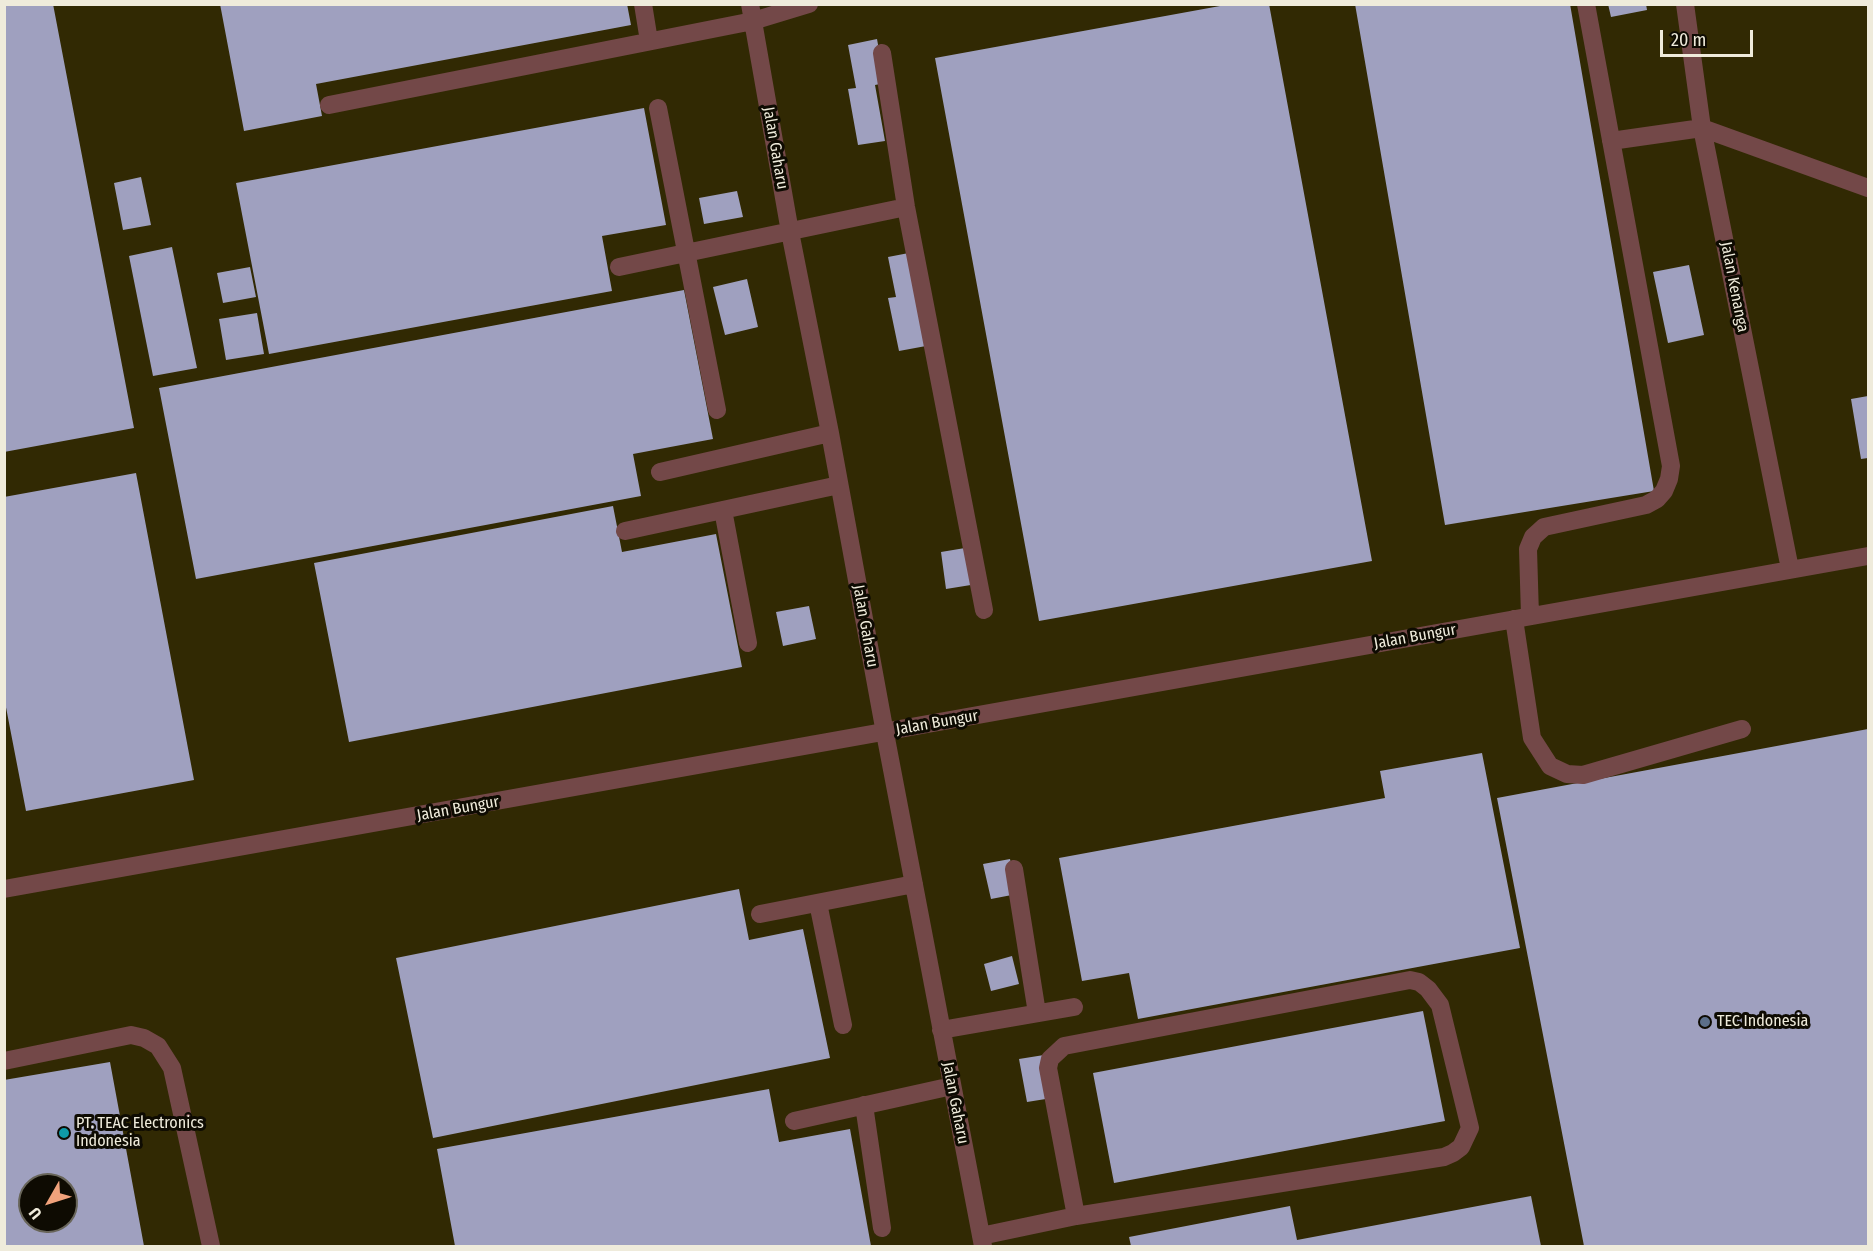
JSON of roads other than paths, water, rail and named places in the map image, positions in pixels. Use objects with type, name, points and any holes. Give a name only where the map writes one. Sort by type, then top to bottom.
[{"type":"street","points":[[643,4],[649,41]]},
{"type":"street","points":[[329,105],[649,41],[751,13],[809,4]]},
{"type":"street","points":[[1586,4],[1671,466],[1669,479],[1657,500],[1646,505],[1544,527],[1533,537],[1528,549],[1522,617],[1532,738],[1550,766],[1567,774],[1583,775],[1742,729]]},
{"type":"street","name":"Jalan Kenanga","points":[[1685,4],[1702,128],[1790,569]]},
{"type":"street","name":"Jalan Gaharu","points":[[751,13],[790,232],[982,1241]]},
{"type":"street","points":[[882,53],[906,207],[984,610]]},
{"type":"street","points":[[658,108],[717,410]]},
{"type":"street","points":[[1611,141],[1702,128],[1869,188]]},
{"type":"street","points":[[619,267],[906,207]]},
{"type":"street","points":[[660,472],[830,433]]},
{"type":"street","points":[[625,531],[839,485]]},
{"type":"street","points":[[723,510],[748,642]]},
{"type":"street","name":"Jalan Bungur","points":[[4,890],[1869,556]]},
{"type":"street","points":[[1014,869],[1037,1012]]},
{"type":"street","points":[[760,914],[914,884]]},
{"type":"street","points":[[818,903],[843,1025]]},
{"type":"street","points":[[982,1241],[1076,1216],[1453,1153],[1461,1147],[1470,1128],[1440,1005],[1434,995],[1419,982],[1410,980],[1064,1046],[1050,1059],[1048,1068],[1076,1216]]},
{"type":"street","points":[[941,1030],[1074,1007]]},
{"type":"street","points":[[4,1061],[131,1035],[144,1038],[158,1046],[172,1068],[211,1246]]},
{"type":"street","points":[[794,1121],[952,1086]]},
{"type":"street","points":[[864,1105],[882,1228]]},
{"type":"place","name":"TEC Indonesia","points":[[1705,1022]]},
{"type":"place","name":"PT. TEAC Electronics Indonesia","points":[[64,1133]]}]
